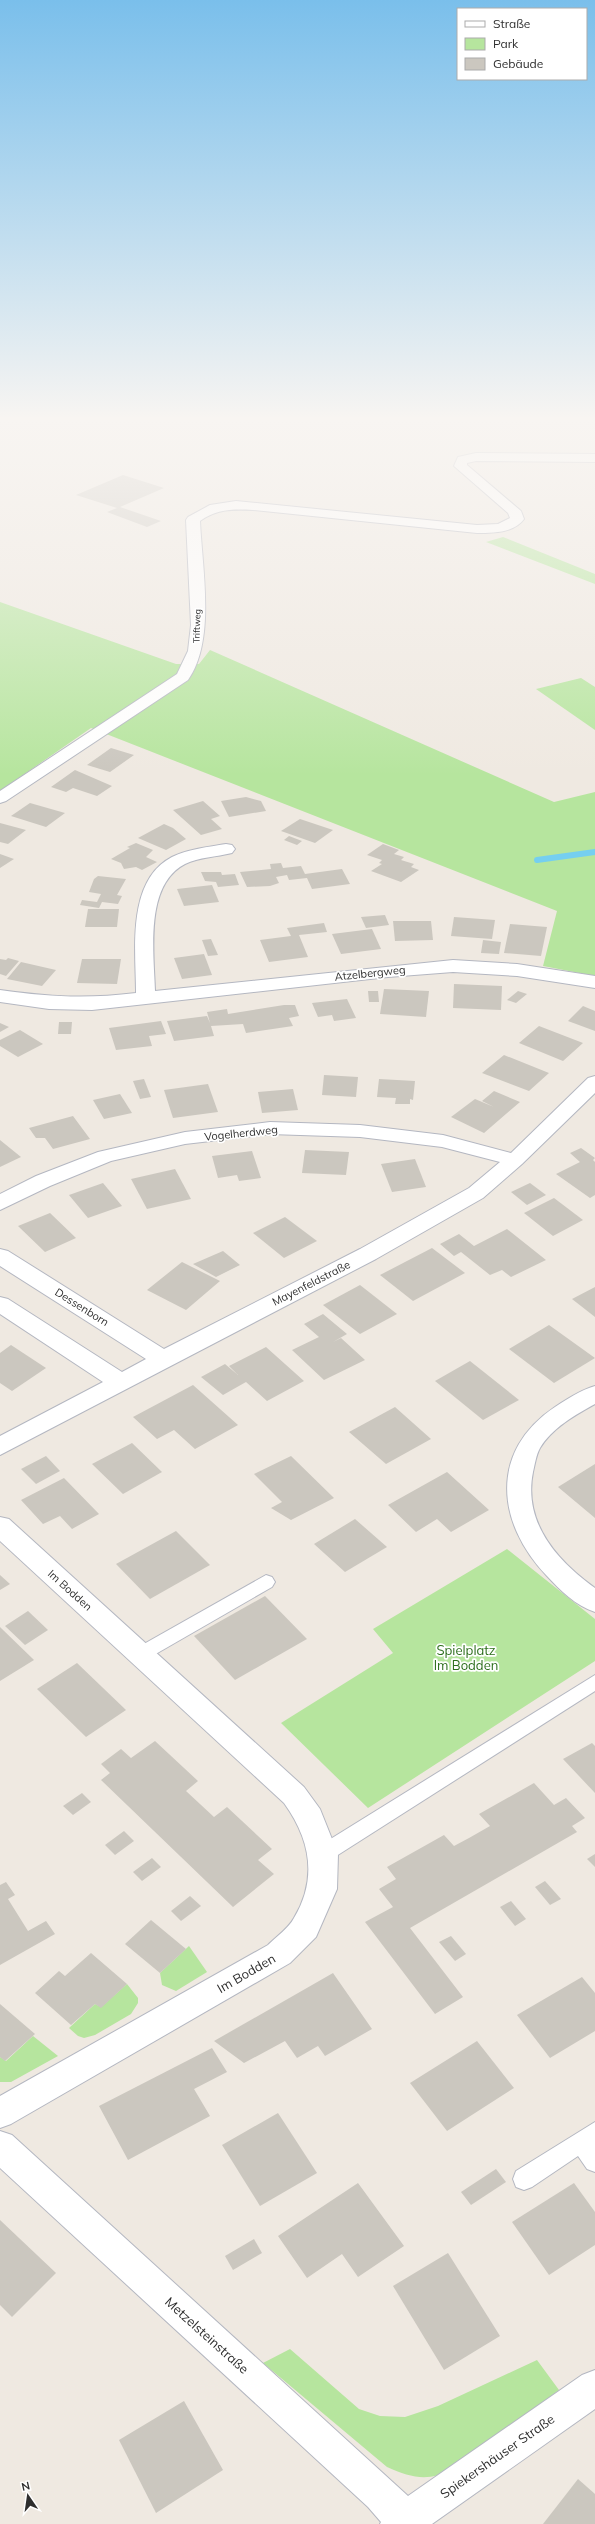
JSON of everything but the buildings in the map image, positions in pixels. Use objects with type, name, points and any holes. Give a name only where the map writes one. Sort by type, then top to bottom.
[{"type":"street","name":"Triftweg","points":[[0,798],[183,677],[195,651],[198,625],[195,540]]},
{"type":"street","points":[[146,999],[146,910],[155,882],[173,863],[226,849]]},
{"type":"street","name":"Atzelbergweg","points":[[0,996],[49,1003],[92,1004],[388,970],[453,966],[517,970],[595,982]]},
{"type":"street","name":"Mayenfeldstraße","points":[[0,1446],[121,1383],[163,1359],[368,1254],[476,1193],[515,1160],[595,1082]]},
{"type":"street","name":"Vogelherdweg","points":[[0,1203],[43,1181],[105,1156],[185,1138],[270,1128],[360,1131],[443,1141],[515,1160]]},
{"type":"street","name":"Dessenborn","points":[[0,1256],[163,1359]]},
{"type":"street","points":[[0,1304],[121,1383]]},
{"type":"street","points":[[595,1394],[552,1420],[528,1446],[519,1474],[517,1504],[529,1534],[546,1561],[570,1585],[595,1602]]},
{"type":"street","name":"Im Bodden","points":[[0,1526],[294,1795],[310,1817],[323,1854],[322,1889],[305,1928],[279,1954],[0,2113]]},
{"type":"street","name":"Metzelsteinstraße","points":[[0,2146],[381,2494],[406,2523]]},
{"type":"street","name":"Spiekershäuser Straße","points":[[406,2523],[595,2388]]},
{"type":"lane","points":[[141,1654],[266,1582]]},
{"type":"lane","points":[[323,1854],[595,1682]]},
{"type":"lane","points":[[524,2178],[588,2137],[595,2161]]},
{"type":"green space","points":[[494,540],[510,540],[595,574],[595,584],[486,542]]},
{"type":"green space","points":[[0,602],[176,664],[199,664],[210,650],[554,802],[595,792],[595,976],[543,966],[557,911],[91,728],[0,791]]},
{"type":"green space","points":[[581,678],[595,687],[595,730],[536,689]]},
{"type":"green space","name":"Spielplatz Im Bodden","points":[[507,1549],[595,1619],[595,1661],[368,1808],[281,1723],[393,1653],[373,1629]]},
{"type":"green space","points":[[189,1946],[207,1972],[176,1991],[162,1985],[160,1973]]},
{"type":"green space","points":[[127,1984],[138,1998],[138,2003],[131,2014],[95,2035],[84,2038],[78,2036],[69,2028],[95,2004],[101,2007]]},
{"type":"green space","points":[[33,2036],[58,2056],[11,2082],[0,2082],[0,2057],[6,2061]]},
{"type":"green space","points":[[290,2349],[359,2409],[380,2416],[405,2417],[438,2406],[537,2360],[559,2390],[454,2469],[436,2476],[412,2476],[387,2467],[263,2363]]},
{"type":"waterway","points":[[537,860],[595,852]]}]
